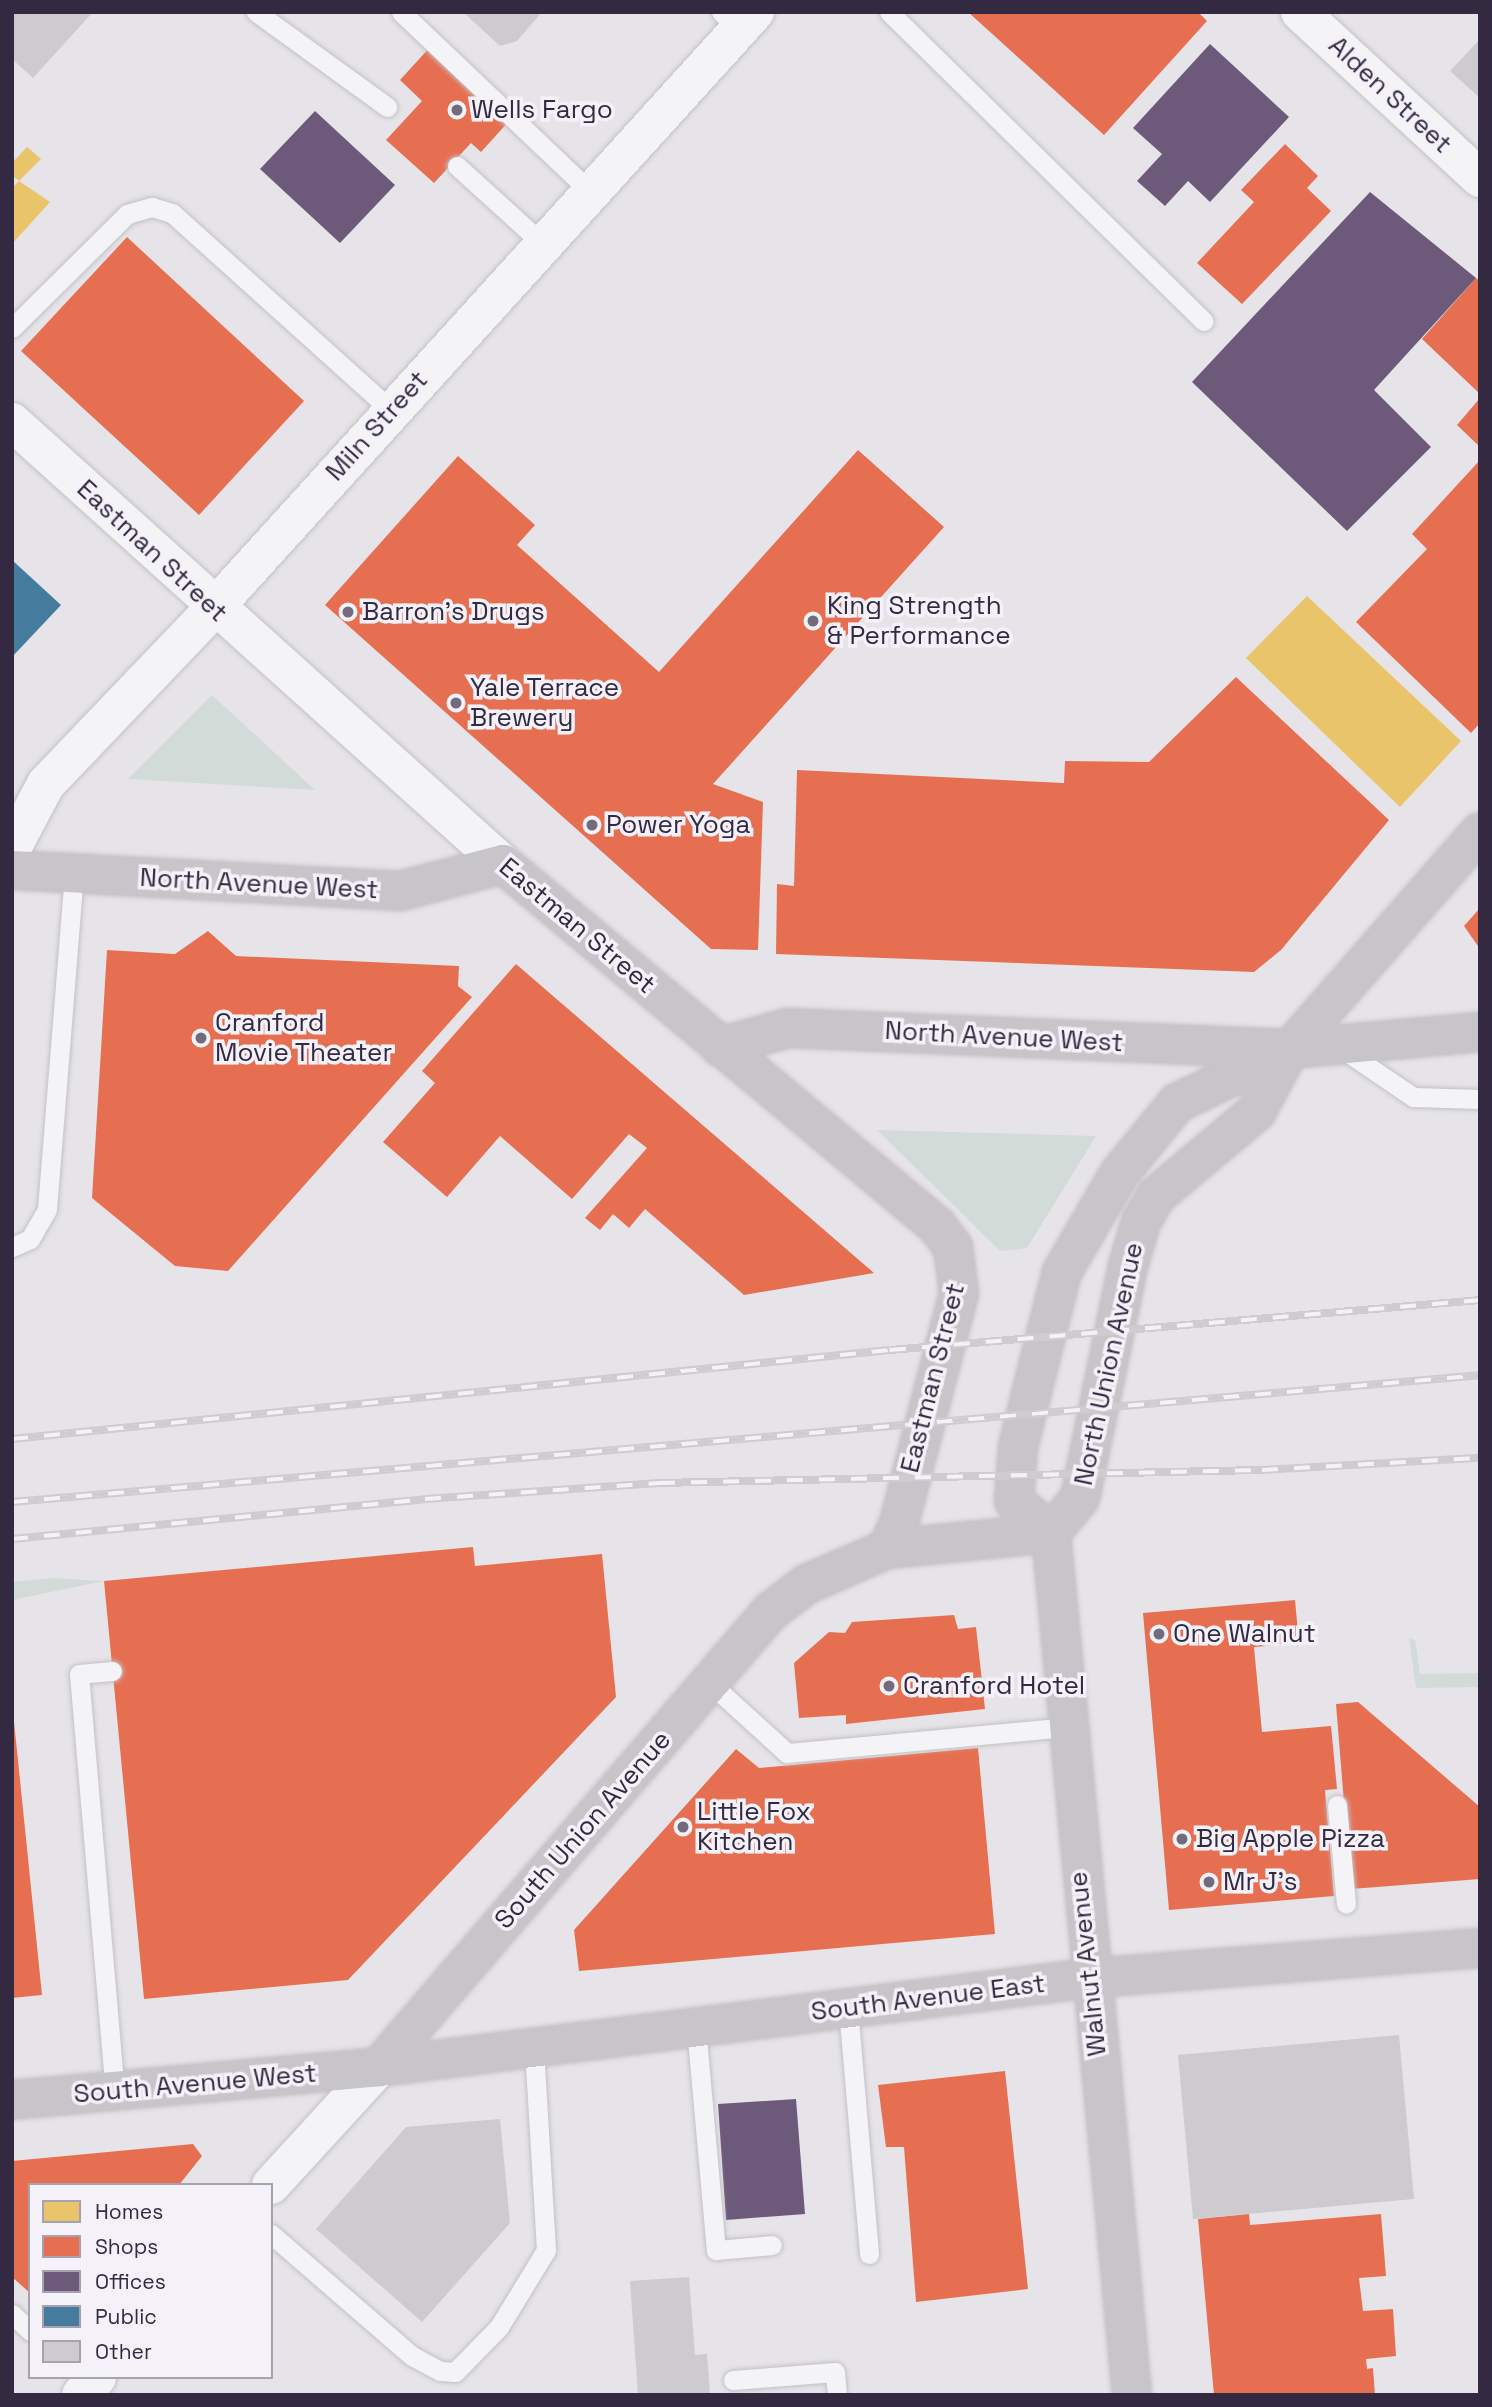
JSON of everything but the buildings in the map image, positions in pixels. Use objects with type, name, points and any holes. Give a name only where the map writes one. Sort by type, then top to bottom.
[{"type":"street","name":"Alden Street","points":[[1300,12],[1480,178]]},
{"type":"street","name":"Miln Street","points":[[12,848],[46,784],[214,608],[591,192],[739,18]]},
{"type":"street","name":"Eastman Street","points":[[12,422],[214,608],[503,864],[937,1226],[953,1247],[959,1293],[903,1500],[887,1549]]},
{"type":"street","name":"North Union Avenue","points":[[1290,1049],[1177,1103],[1119,1174],[1085,1227],[1062,1272],[1018,1447],[1014,1501],[1051,1533],[1080,1498],[1128,1266],[1141,1222],[1156,1196],[1256,1112],[1290,1049],[1480,832]]},
{"type":"street","name":"North Avenue West","points":[[12,870],[400,891],[503,864]]},
{"type":"street","name":"North Avenue West","points":[[720,1047],[789,1028],[1290,1049]]},
{"type":"street","points":[[1290,1049],[1480,1032]]},
{"type":"street","name":"South Union Avenue","points":[[273,2183],[379,2067],[771,1611],[807,1584],[887,1549],[1051,1533]]},
{"type":"street","name":"Walnut Avenue","points":[[1051,1533],[1065,1727],[1127,2394]]},
{"type":"street","name":"South Avenue East","points":[[379,2067],[1090,1978],[1480,1948]]},
{"type":"street","name":"South Avenue West","points":[[12,2101],[379,2067]]},
{"type":"lane","points":[[256,12],[387,107]]},
{"type":"lane","points":[[401,12],[591,192]]},
{"type":"lane","points":[[889,12],[1203,321]]},
{"type":"lane","points":[[457,166],[543,244]]},
{"type":"lane","points":[[12,328],[127,214],[152,207],[172,213],[392,411]]},
{"type":"lane","points":[[12,1247],[30,1239],[47,1209],[74,874]]},
{"type":"lane","points":[[1338,1045],[1413,1097],[1480,1099]]},
{"type":"lane","points":[[112,1671],[79,1674],[115,2091]]},
{"type":"lane","points":[[710,1684],[787,1753],[1065,1727]]},
{"type":"lane","points":[[1337,1805],[1346,1904]]},
{"type":"lane","points":[[848,2008],[869,2254]]},
{"type":"lane","points":[[696,2027],[716,2250],[772,2245]]},
{"type":"lane","points":[[273,2236],[412,2356],[440,2371],[455,2372],[499,2327],[546,2250],[534,2047]]},
{"type":"lane","points":[[733,2380],[835,2372],[837,2395]]},
{"type":"shaded area","points":[[212,695],[315,790],[128,779]]},
{"type":"shaded area","points":[[877,1130],[1096,1136],[1027,1248],[1000,1251]]},
{"type":"shaded area","points":[[52,1578],[104,1581],[12,1600],[12,1582]]},
{"type":"shaded area","points":[[1409,1638],[1415,1640],[1420,1674],[1480,1673],[1480,1699],[1478,1687],[1416,1688]]},
{"type":"railway","points":[[12,1439],[890,1350],[1480,1300]]},
{"type":"railway","points":[[12,1502],[1480,1375]]},
{"type":"railway","points":[[12,1539],[425,1499],[659,1483],[1262,1470],[1480,1458]]},
{"type":"place","name":"Wells Fargo","points":[[457,110]]},
{"type":"place","name":"Barron's Drugs","points":[[348,612]]},
{"type":"place","name":"King Strength & Performance","points":[[813,621]]},
{"type":"place","name":"Yale Terrace Brewery","points":[[456,703]]},
{"type":"place","name":"Power Yoga","points":[[592,825]]},
{"type":"place","name":"Cranford Movie Theater","points":[[201,1038]]},
{"type":"place","name":"One Walnut","points":[[1159,1634]]},
{"type":"place","name":"Cranford Hotel","points":[[889,1686]]},
{"type":"place","name":"Little Fox Kitchen","points":[[683,1827]]},
{"type":"place","name":"Big Apple Pizza","points":[[1182,1839]]},
{"type":"place","name":"Mr J's","points":[[1209,1882]]}]
